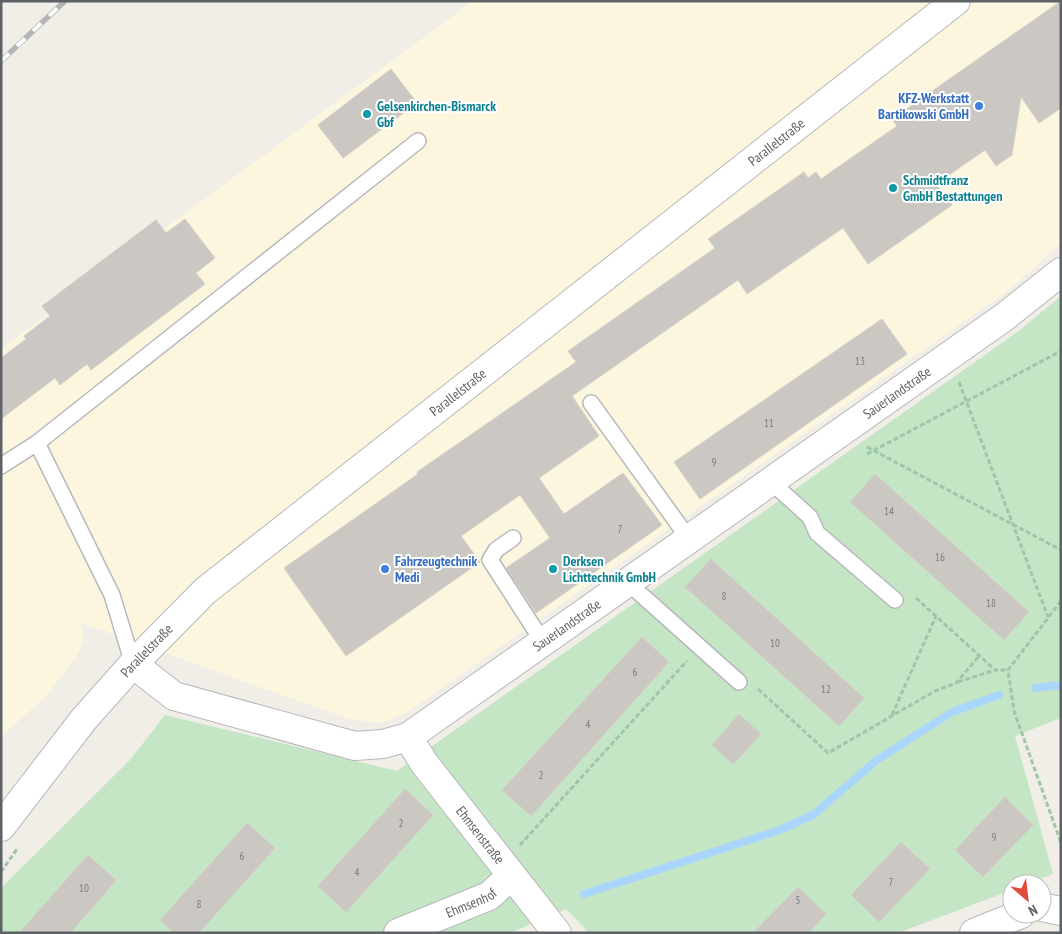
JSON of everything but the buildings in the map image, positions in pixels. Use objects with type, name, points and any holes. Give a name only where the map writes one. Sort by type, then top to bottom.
[{"type":"street","name":"Parallelstraße","points":[[1,827],[84,719],[133,664],[205,591],[956,1]]},
{"type":"street","name":"Sauerlandstraße","points":[[133,664],[174,696],[355,746],[383,744],[408,737],[1003,318],[1061,272]]},
{"type":"street","name":"Ehmsenstraße","points":[[408,737],[424,763],[557,933]]},
{"type":"street","name":"Ehmsenhof","points":[[398,933],[489,896],[506,869]]},
{"type":"street","points":[[974,933],[1002,921]]},
{"type":"lane","points":[[1,466],[38,443],[418,140]]},
{"type":"lane","points":[[591,402],[689,539]]},
{"type":"lane","points":[[38,443],[112,595],[133,664]]},
{"type":"lane","points":[[771,482],[810,517],[818,533],[895,600]]},
{"type":"lane","points":[[513,538],[496,550],[490,560],[543,642]]},
{"type":"lane","points":[[627,582],[739,682]]},
{"type":"path","points":[[867,454],[1061,351]]},
{"type":"path","points":[[946,358],[955,371],[967,401],[1048,617]]},
{"type":"path","points":[[847,428],[856,441],[1061,550]]},
{"type":"path","points":[[895,600],[909,592],[995,670]]},
{"type":"path","points":[[1061,601],[1008,670],[1014,711],[1061,843]]},
{"type":"path","points":[[891,715],[936,616]]},
{"type":"path","points":[[506,869],[518,848],[699,646]]},
{"type":"path","points":[[956,683],[980,656]]},
{"type":"path","points":[[739,682],[744,676],[828,752],[935,691],[995,670],[1008,670]]},
{"type":"shaded area","points":[[473,1],[1061,1],[1061,243],[1009,290],[409,711],[382,723],[352,720],[81,623],[84,640],[77,655],[48,694],[1,737],[1,349]]},
{"type":"green space","points":[[1061,296],[1061,718],[1015,736],[1053,874],[1002,874],[1002,894],[898,933],[589,933],[566,909],[510,933],[1,933],[1,888],[130,760],[165,715],[397,771],[1020,330]]},
{"type":"waterway","points":[[1035,688],[1061,685]]},
{"type":"waterway","points":[[584,894],[780,830],[813,815],[877,760],[952,712],[999,695]]},
{"type":"railway","points":[[1,61],[65,1]]},
{"type":"place","name":"KFZ-Werkstatt Bartikowski GmbH","points":[[979,106]]},
{"type":"place","name":"Gelsenkirchen-Bismarck Gbf","points":[[367,114]]},
{"type":"place","name":"Schmidtfranz GmbH Bestattungen","points":[[893,188]]},
{"type":"place","name":"Fahrzeugtechnik Medi","points":[[385,569]]},
{"type":"place","name":"Derksen Lichttechnik GmbH","points":[[553,569]]}]
